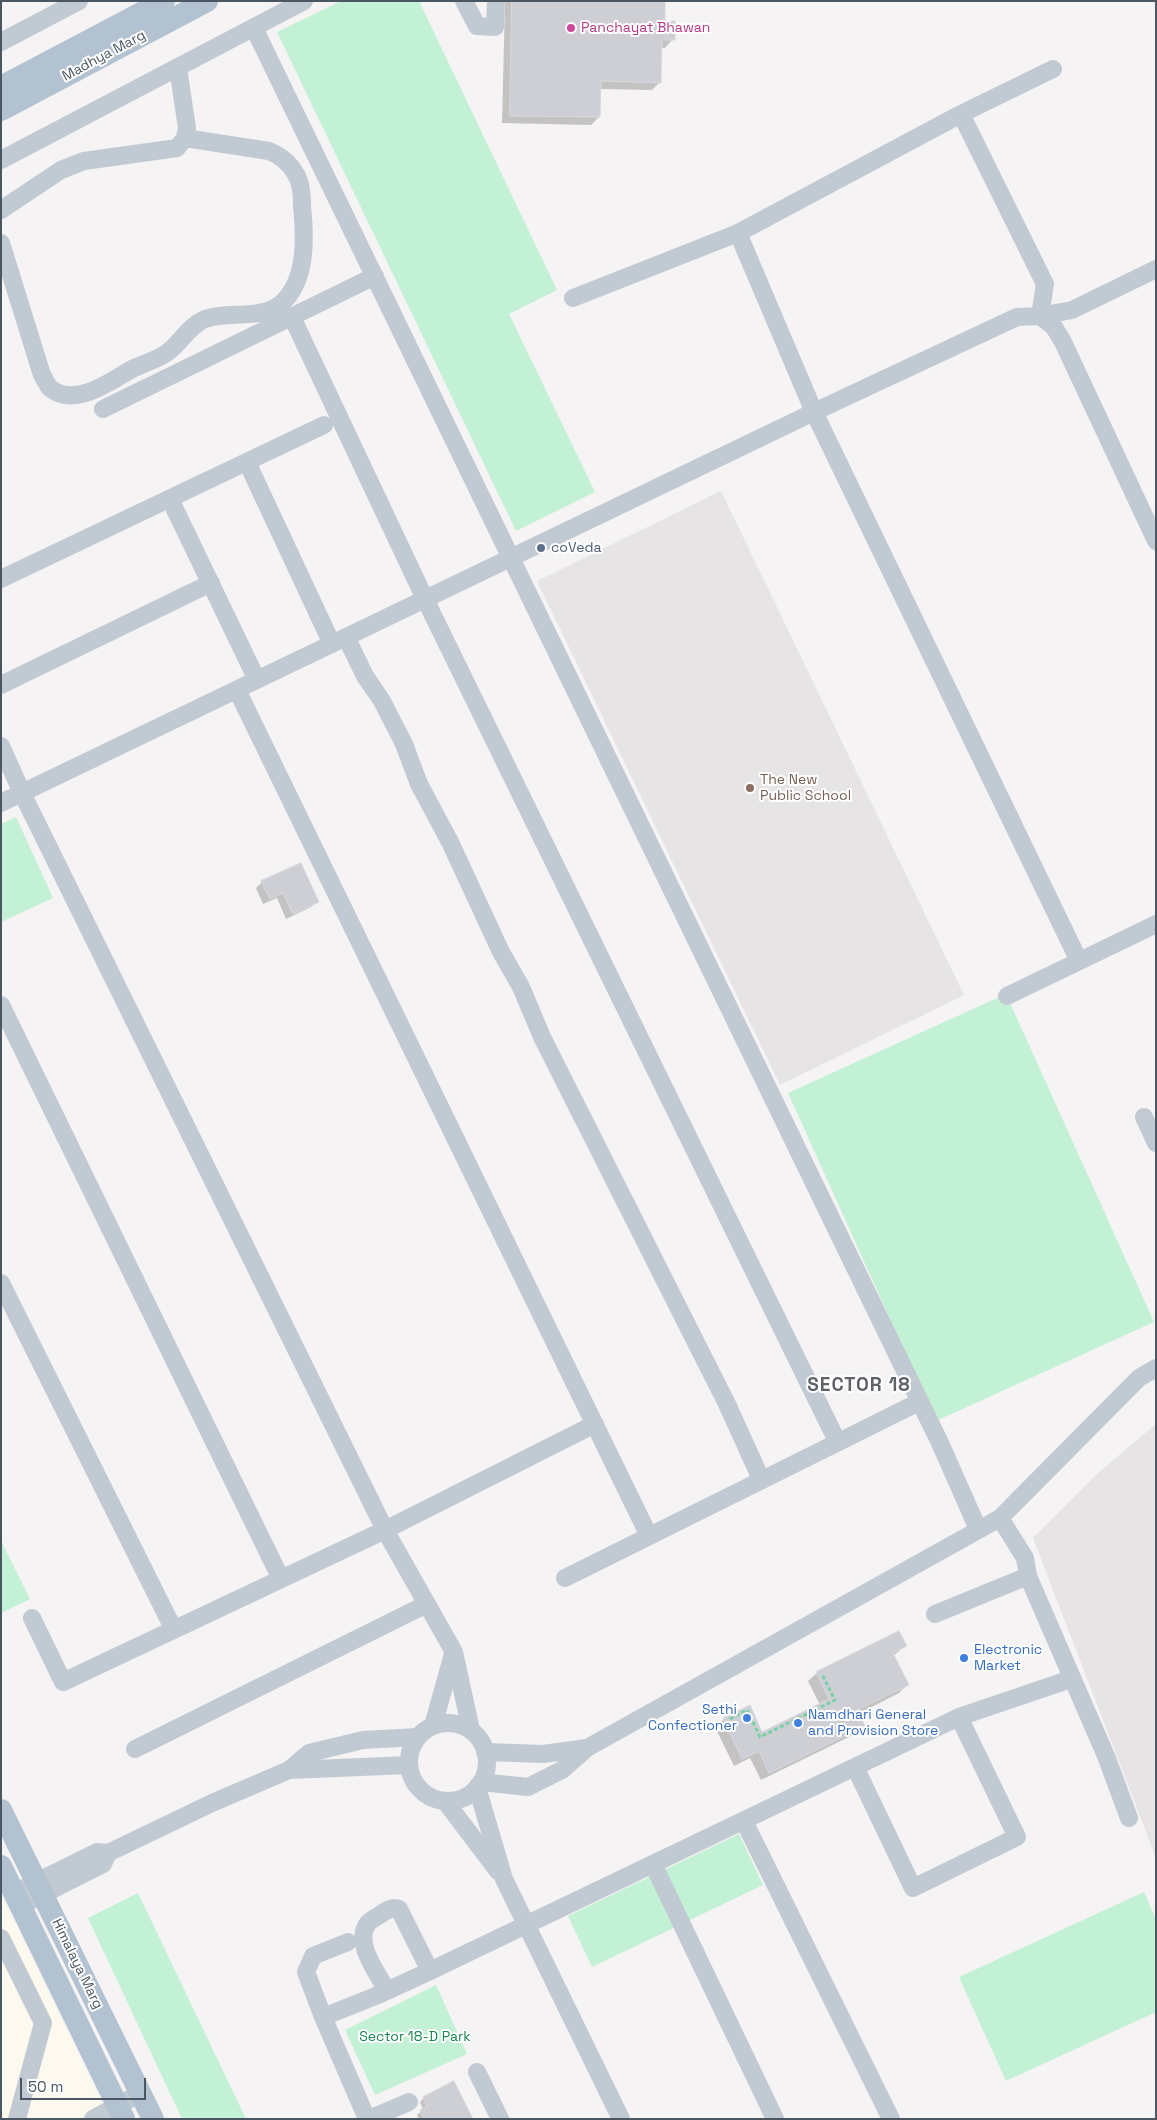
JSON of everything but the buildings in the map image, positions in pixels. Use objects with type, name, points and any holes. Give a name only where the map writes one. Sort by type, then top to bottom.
[{"type":"main road","name":"Madhya Marg","points":[[1,87],[164,1]]},
{"type":"main road","name":"Madhya Marg","points":[[1,110],[208,1]]},
{"type":"main road","name":"Himalaya Marg","points":[[1,1810],[153,2119]]},
{"type":"main road","name":"Himalaya Marg","points":[[1,1866],[121,2112]]},
{"type":"street","points":[[1,42],[79,1]]},
{"type":"street","points":[[1,160],[304,1]]},
{"type":"street","points":[[464,1],[477,26],[495,27],[496,1]]},
{"type":"street","points":[[254,28],[940,1443],[978,1529]]},
{"type":"street","points":[[1,210],[60,170],[84,161],[178,148],[185,138],[188,128],[178,68]]},
{"type":"street","points":[[573,298],[738,232],[961,114],[1052,69]]},
{"type":"street","points":[[961,114],[1045,284],[1040,316]]},
{"type":"street","points":[[1,243],[42,375],[50,388],[67,396],[83,394],[166,353],[195,325],[203,320],[257,314],[271,310],[284,302],[294,287],[299,272],[305,237],[302,194],[297,174],[281,156],[270,152],[185,138]]},
{"type":"street","points":[[738,232],[814,412],[1079,961]]},
{"type":"street","points":[[1,803],[814,412],[1017,317],[1040,316],[1072,310],[1156,269]]},
{"type":"street","points":[[103,409],[375,276]]},
{"type":"street","points":[[1040,316],[1054,326],[1063,342],[1156,541]]},
{"type":"street","points":[[292,317],[425,599],[837,1442]]},
{"type":"street","points":[[1,579],[324,425]]},
{"type":"street","points":[[247,462],[339,641],[382,701],[404,744],[418,784],[465,872],[501,952],[521,988],[542,1037],[727,1404],[762,1479]]},
{"type":"street","points":[[170,499],[257,680]]},
{"type":"street","points":[[1,685],[211,583]]},
{"type":"street","points":[[237,690],[649,1536]]},
{"type":"street","points":[[1,746],[22,793],[385,1530],[454,1652],[471,1730]]},
{"type":"street","points":[[1007,996],[1156,924]]},
{"type":"street","points":[[1,1005],[281,1579]]},
{"type":"street","points":[[1144,1117],[1156,1143]]},
{"type":"street","points":[[1,1282],[174,1630]]},
{"type":"street","points":[[479,1785],[528,1788],[562,1770],[587,1748],[1000,1518],[1139,1378],[1156,1368]]},
{"type":"street","points":[[565,1578],[919,1402]]},
{"type":"street","points":[[32,1618],[63,1682],[385,1530],[595,1424]]},
{"type":"street","points":[[1000,1518],[1025,1558],[1028,1576],[1106,1756],[1129,1818]]},
{"type":"street","points":[[935,1614],[1028,1576]]},
{"type":"street","points":[[135,1749],[427,1604]]},
{"type":"street","points":[[433,1726],[454,1652]]},
{"type":"street","points":[[323,2017],[430,1971],[959,1718],[1071,1679]]},
{"type":"street","points":[[855,1767],[913,1888],[1017,1837],[959,1718]]},
{"type":"street","points":[[17,1900],[40,1889],[98,1852],[108,1853],[212,1803],[289,1770],[309,1753],[363,1740],[418,1736],[433,1726],[446,1723],[459,1724],[471,1730],[480,1740],[485,1752],[487,1762],[479,1785],[468,1795],[457,1800],[434,1798],[424,1793],[412,1775],[409,1765],[410,1755],[418,1736]]},
{"type":"street","points":[[485,1752],[543,1754],[587,1748]]},
{"type":"street","points":[[289,1770],[409,1765]]},
{"type":"street","points":[[479,1785],[504,1879]]},
{"type":"street","points":[[445,1800],[504,1879],[621,2119]]},
{"type":"street","points":[[744,1821],[891,2119]]},
{"type":"street","points":[[653,1864],[774,2119]]},
{"type":"street","points":[[387,1991],[364,1948],[363,1936],[368,1923],[389,1909],[395,1907],[399,1909],[430,1971]]},
{"type":"street","points":[[1,1938],[43,2023],[17,2119]]},
{"type":"street","points":[[348,1942],[313,1956],[306,1972],[323,2017],[368,2119],[409,2102]]},
{"type":"street","points":[[477,2072],[500,2119]]},
{"type":"street","points":[[92,2119],[121,2112],[141,2093]]},
{"type":"path","points":[[730,1719],[747,1710],[760,1737],[835,1700],[822,1674]]},
{"type":"shaded area","name":"The New Public School","points":[[721,491],[964,995],[780,1085],[537,581]]},
{"type":"shaded area","points":[[1156,1424],[1156,1858],[1033,1538],[1099,1472]]},
{"type":"shaded area","points":[[1,1895],[110,2119],[1,2119]]},
{"type":"green space","points":[[341,1],[419,1],[557,290],[509,314],[595,492],[516,531],[277,32]]},
{"type":"green space","points":[[16,817],[53,898],[1,922],[1,824]]},
{"type":"green space","points":[[1006,994],[1154,1322],[936,1421],[788,1093]]},
{"type":"green space","points":[[1,1541],[30,1599],[1,1613]]},
{"type":"green space","points":[[739,1834],[763,1885],[592,1967],[568,1916]]},
{"type":"green space","points":[[1144,1892],[1156,1919],[1156,2012],[1006,2081],[959,1977]]},
{"type":"green space","points":[[138,1893],[246,2119],[182,2119],[88,1918]]},
{"type":"green space","name":"Sector 18-D Park","points":[[436,1985],[467,2054],[375,2095],[345,2030]]},
{"type":"place","name":"Panchayat Bhawan","points":[[571,28]]},
{"type":"place","name":"coVeda","points":[[541,548]]},
{"type":"place","name":"The New Public School","points":[[750,788]]},
{"type":"place","name":"Electronic Market","points":[[964,1658]]},
{"type":"place","name":"Sethi Confectioner","points":[[747,1718]]},
{"type":"place","name":"Namdhari General and Provision Store","points":[[798,1723]]},
{"type":"district","name":"SECTOR 18","points":[[859,1386]]}]
